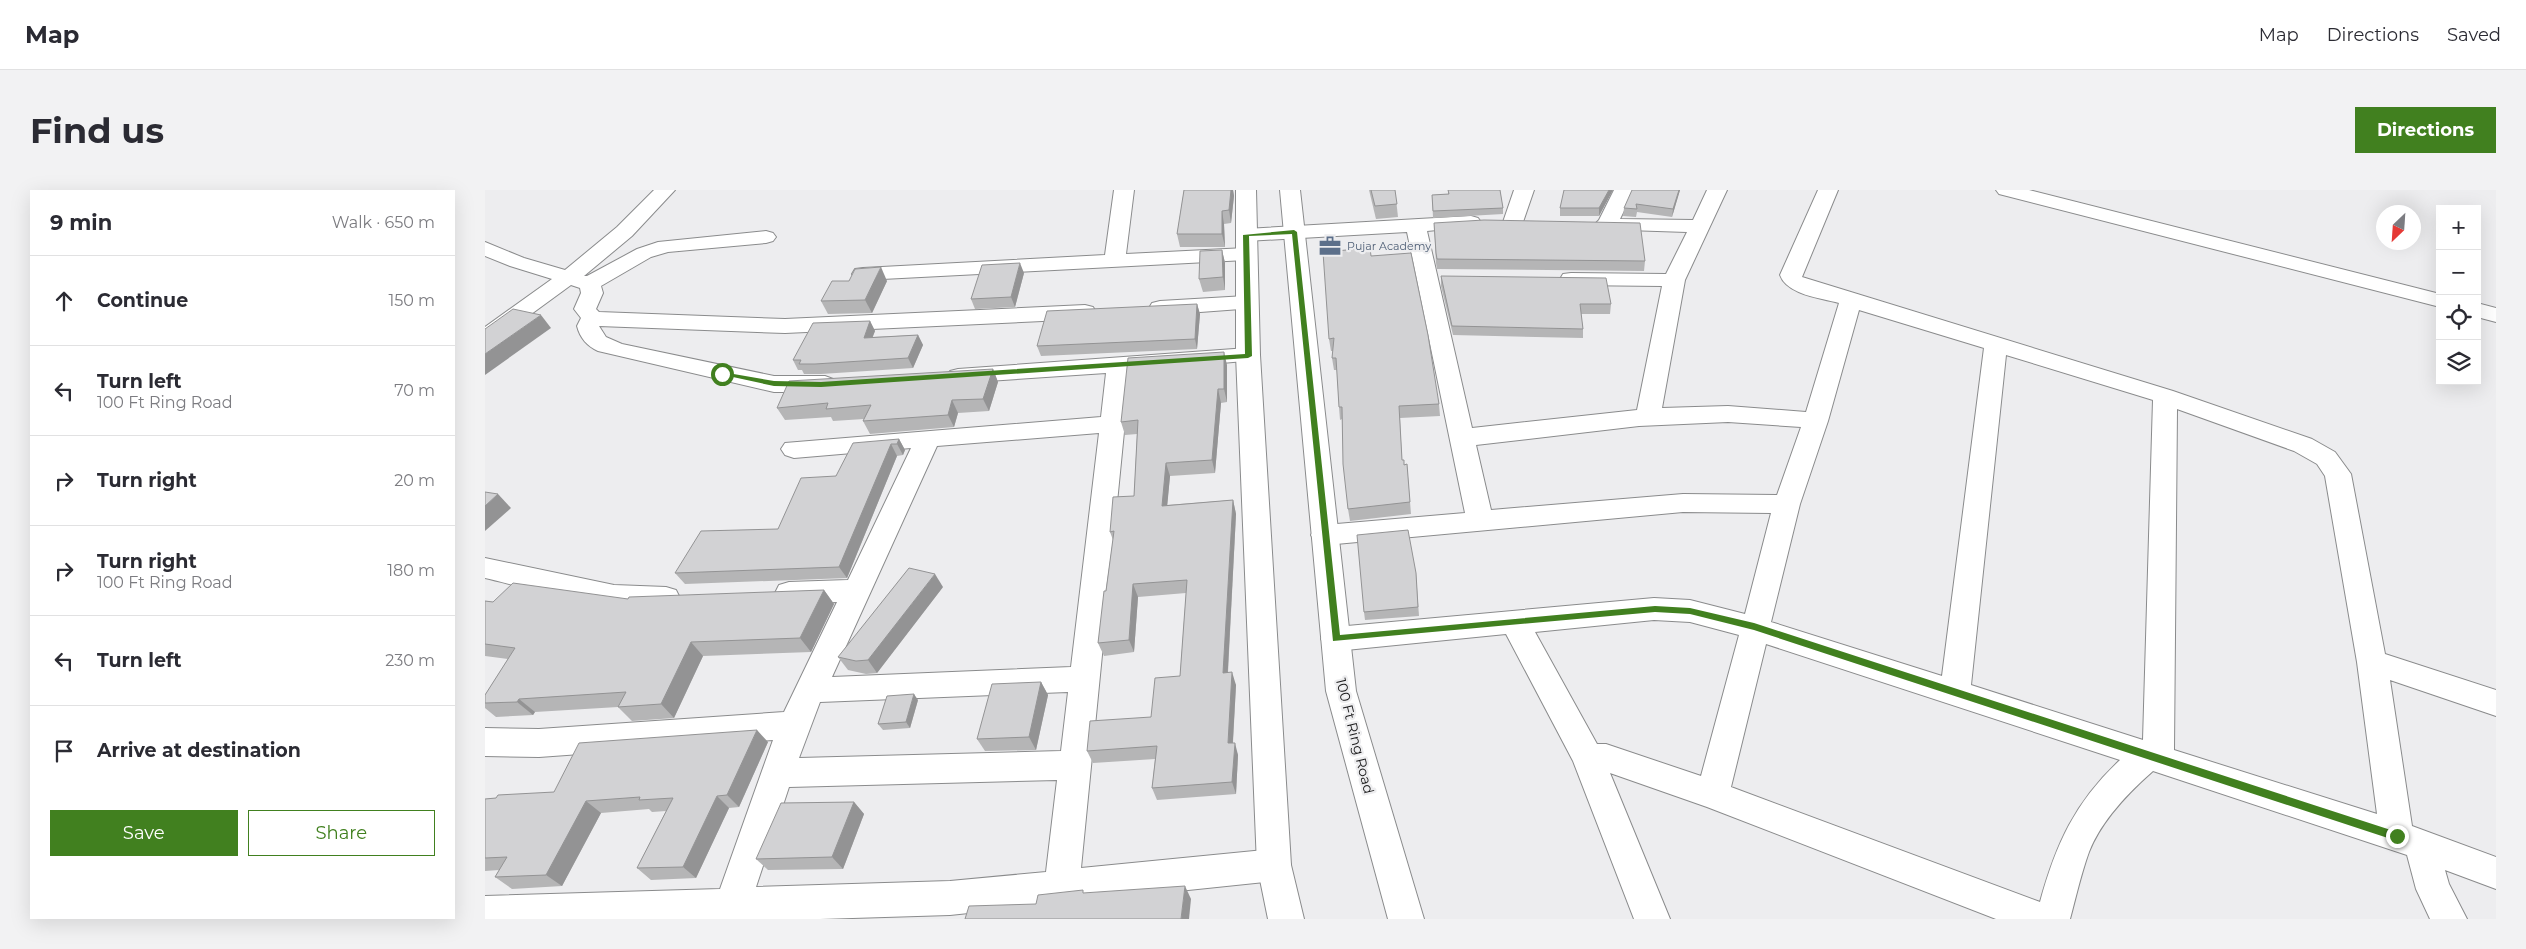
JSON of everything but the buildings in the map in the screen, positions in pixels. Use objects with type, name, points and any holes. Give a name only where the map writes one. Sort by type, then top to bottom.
[{"type":"street","points":[[485,337],[610,246],[648,210],[665,190]]},
{"type":"street","points":[[1115,261],[1124,190]]},
{"type":"street","points":[[1246,190],[1248,356],[1274,865],[1286,919]]},
{"type":"street","name":"100 Ft Ring Road","points":[[1290,190],[1341,691],[1406,919]]},
{"type":"street","points":[[863,274],[1115,261],[1246,244],[1294,232],[1523,222],[1524,190]]},
{"type":"street","points":[[1624,190],[1597,224],[1700,226]]},
{"type":"street","points":[[1648,416],[1674,280],[1717,190]]},
{"type":"street","points":[[1829,190],[1791,275],[1793,281],[1850,302],[1996,344],[2165,396],[2303,445],[2321,454],[2334,466],[2339,474],[2372,662],[2409,841],[2449,919]]},
{"type":"street","points":[[2006,190],[2436,300]]},
{"type":"street","points":[[1417,226],[1436,277],[1462,438],[1480,520]]},
{"type":"street","points":[[485,248],[517,262],[589,284],[644,253],[665,246],[766,237]]},
{"type":"street","points":[[1555,278],[1674,280]]},
{"type":"street","points":[[589,284],[592,293],[585,309],[593,318],[645,322],[785,326],[1109,310]]},
{"type":"street","points":[[1713,795],[1754,626],[1787,504],[1817,421],[1850,302]]},
{"type":"street","points":[[1139,309],[1246,303]]},
{"type":"street","points":[[2481,311],[2496,315]]},
{"type":"street","points":[[593,318],[588,326],[590,334],[599,344],[616,350],[774,384],[851,382]]},
{"type":"street","points":[[1955,693],[1996,344]]},
{"type":"street","points":[[941,377],[1248,356]]},
{"type":"street","points":[[1062,887],[1119,365]]},
{"type":"street","points":[[2052,919],[2072,852],[2087,822],[2106,795],[2153,757],[2165,396]]},
{"type":"street","points":[[1462,438],[1648,416],[1767,415],[1817,421]]},
{"type":"street","points":[[794,449],[1113,424]]},
{"type":"street","points":[[731,905],[794,725],[928,438]]},
{"type":"street","points":[[1325,535],[1683,503],[1787,504]]},
{"type":"street","points":[[485,568],[614,596],[643,598],[691,597]]},
{"type":"street","points":[[760,594],[858,590]]},
{"type":"street","points":[[1336,639],[1655,609],[1690,611],[1754,626],[2409,841],[2496,874]]},
{"type":"street","points":[[1514,621],[1588,758],[1652,919]]},
{"type":"street","points":[[2372,662],[2496,703]]},
{"type":"street","points":[[811,690],[1085,679]]},
{"type":"street","points":[[485,742],[539,744],[794,725]]},
{"type":"street","points":[[1588,758],[1606,758],[1713,795],[2040,919]]},
{"type":"street","points":[[778,773],[1076,765]]},
{"type":"street","points":[[485,913],[950,898],[1274,865]]},
{"type":"place","name":"Pujar Academy","points":[[1330,246]]},
{"type":"route","points":[[722,374],[774,384],[821,384],[1248,356],[1246,235],[1294,232],[1336,639],[1655,609],[1690,611],[1754,626],[2397,836]]}]
